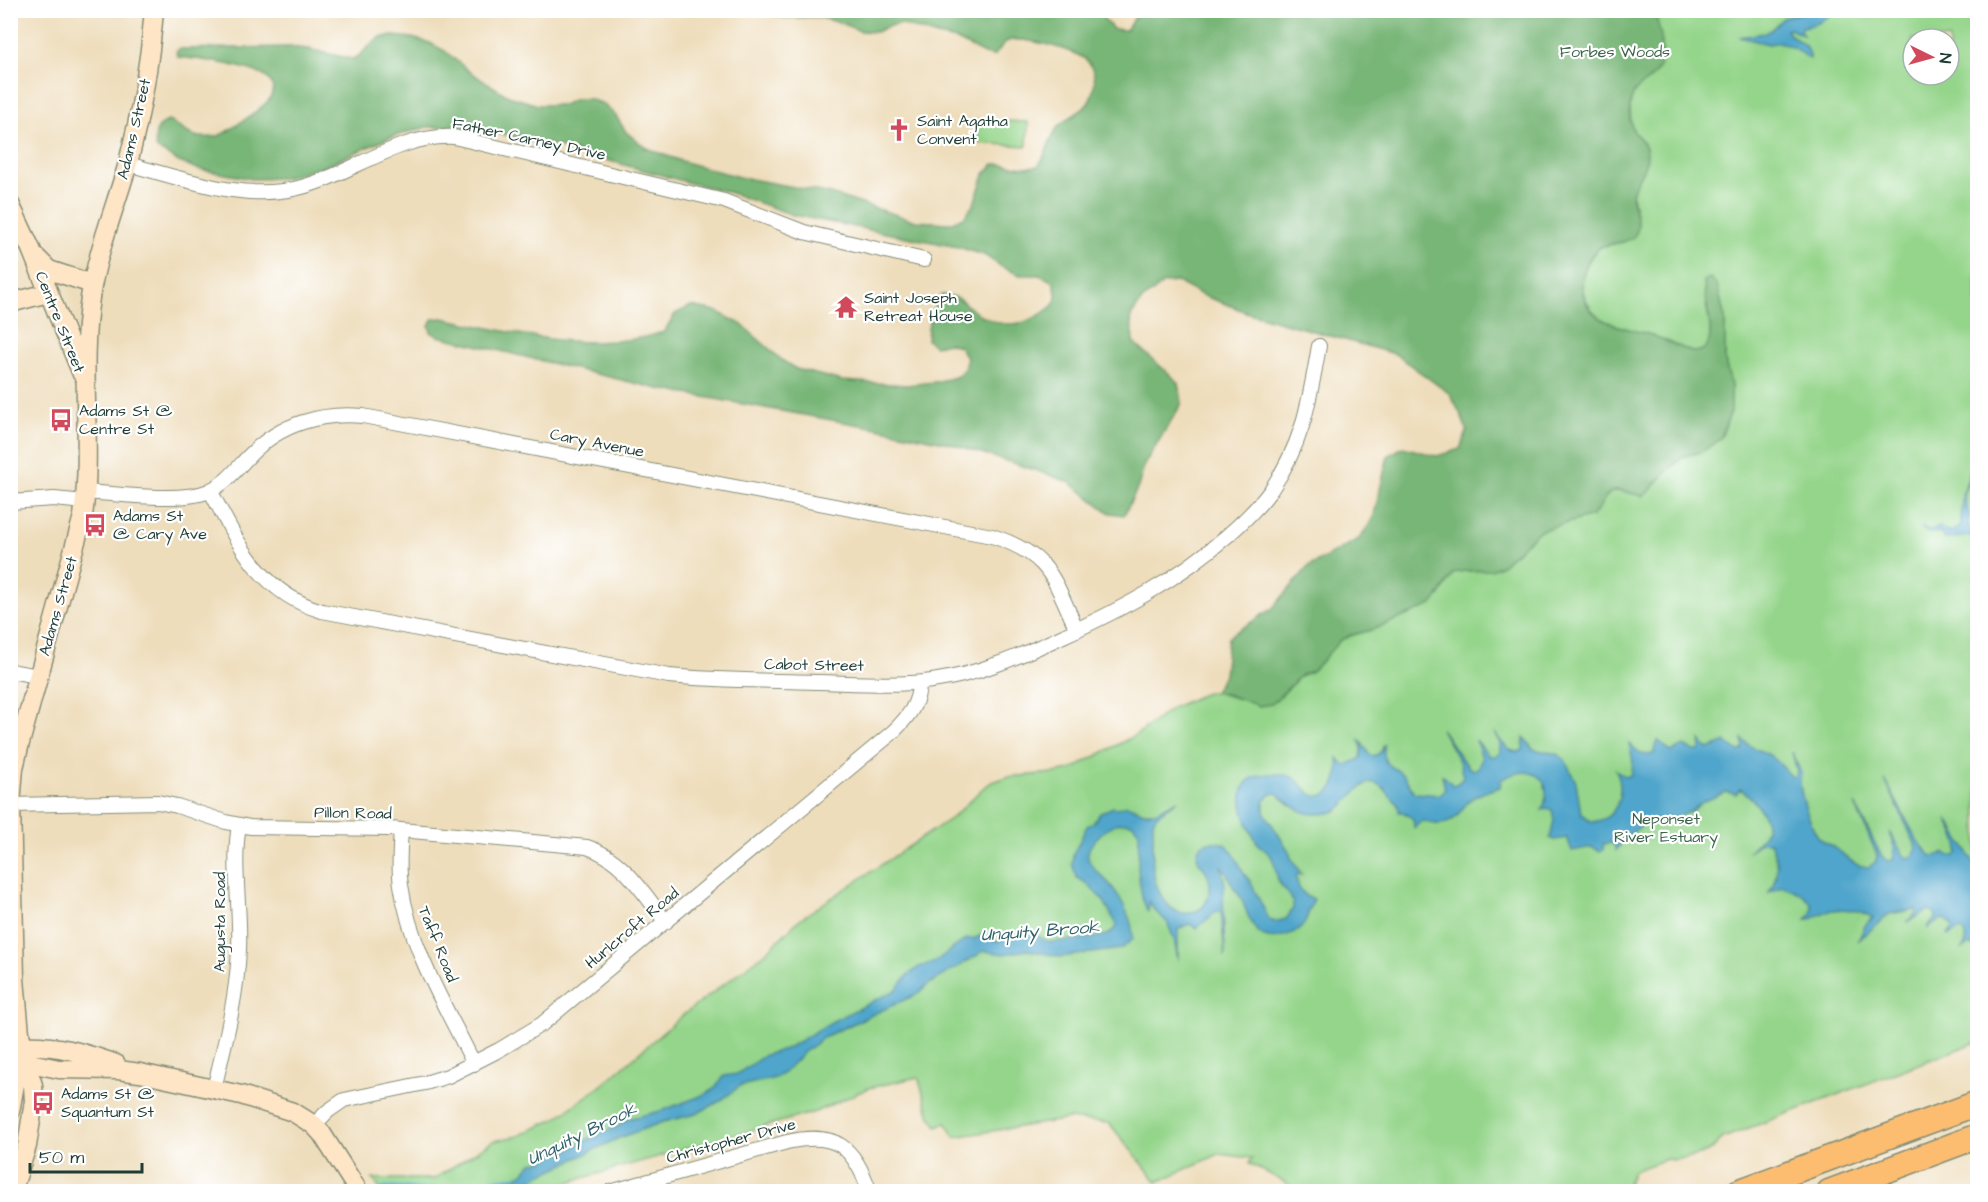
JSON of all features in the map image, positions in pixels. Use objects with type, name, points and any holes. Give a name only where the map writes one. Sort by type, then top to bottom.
[{"type":"highway","points":[[1738,1191],[1977,1103]]},
{"type":"highway","points":[[1781,1191],[1977,1119]]},
{"type":"highway","points":[[1829,1191],[1977,1136]]},
{"type":"highway","points":[[1864,1191],[1977,1149]]},
{"type":"main road","name":"Adams Street","points":[[12,1191],[16,1160],[31,1127],[34,1101],[33,1085],[14,1017],[11,805],[17,754],[76,544],[86,497],[87,324],[92,284],[127,164],[147,72],[154,10]]},
{"type":"main road","name":"Centre Street","points":[[10,204],[79,364],[86,396]]},
{"type":"main road","name":"Centre Street","points":[[31,249],[42,265],[49,270],[92,284]]},
{"type":"main road","points":[[10,303],[48,293]]},
{"type":"main road","name":"Adams Street","points":[[10,1112],[23,1054]]},
{"type":"main road","points":[[23,1054],[59,1069],[118,1070],[140,1073],[281,1107],[314,1125],[330,1144],[359,1191]]},
{"type":"street","name":"Father Carney Drive","points":[[127,164],[224,189],[270,192],[298,188],[317,182],[419,140],[454,137],[724,201],[804,232],[924,260]]},
{"type":"street","name":"Cabot Street","points":[[210,490],[237,541],[260,573],[286,596],[322,611],[669,676],[702,679],[892,684],[919,682],[974,672],[1026,653],[1134,602],[1180,574],[1204,556],[1255,511],[1278,478],[1300,436],[1308,409],[1319,346]]},
{"type":"street","name":"Cary Avenue","points":[[10,502],[200,494],[230,476],[260,446],[293,425],[329,416],[363,416],[992,536],[1026,550],[1042,562],[1054,579],[1077,630]]},
{"type":"street","points":[[10,671],[38,676]]},
{"type":"street","name":"Hurlcroft Road","points":[[314,1125],[344,1100],[448,1076],[512,1043],[542,1024],[893,732],[915,706],[919,682]]},
{"type":"street","name":"Pillon Road","points":[[11,805],[158,802],[238,825],[263,828],[401,830],[578,846],[597,850],[621,867],[666,922]]},
{"type":"street","name":"Augusta Road","points":[[214,1089],[231,1014],[237,975],[238,825]]},
{"type":"street","name":"Taff Road","points":[[401,830],[399,870],[408,916],[425,963],[474,1064]]},
{"type":"street","name":"Christopher Drive","points":[[610,1191],[787,1142],[814,1137],[831,1141],[847,1151],[859,1165],[870,1191]]},
{"type":"green space","name":"Forbes Woods","points":[[1025,10],[1042,13],[1047,10],[1103,11],[1104,19],[1113,29],[1126,30],[1140,10],[1654,11],[1662,44],[1661,61],[1653,76],[1633,94],[1630,110],[1632,128],[1643,142],[1647,155],[1632,195],[1638,227],[1630,239],[1602,246],[1594,252],[1584,272],[1582,281],[1584,296],[1588,307],[1606,321],[1654,336],[1692,352],[1702,350],[1708,344],[1710,335],[1704,281],[1710,278],[1717,285],[1725,319],[1725,361],[1731,386],[1731,411],[1721,437],[1701,452],[1684,456],[1643,496],[1617,490],[1611,492],[1592,516],[1539,531],[1502,565],[1491,570],[1454,573],[1432,605],[1372,630],[1340,640],[1312,671],[1301,675],[1272,704],[1259,706],[1214,692],[1224,675],[1228,638],[1272,609],[1308,567],[1359,539],[1373,519],[1388,456],[1403,447],[1437,456],[1460,449],[1467,431],[1450,394],[1395,354],[1249,313],[1202,295],[1177,282],[1164,283],[1142,300],[1131,316],[1133,342],[1179,383],[1182,403],[1145,463],[1138,487],[1124,515],[1110,513],[1069,482],[949,443],[659,389],[438,336],[431,332],[429,325],[433,319],[442,318],[525,335],[580,342],[608,342],[636,339],[664,332],[675,314],[691,306],[716,311],[741,324],[783,361],[796,369],[842,381],[907,385],[956,377],[964,369],[967,358],[959,346],[948,343],[935,346],[927,340],[931,316],[941,295],[956,298],[974,311],[994,321],[1003,324],[1022,323],[1041,314],[1055,301],[1056,291],[1053,281],[1039,275],[1020,275],[984,255],[958,247],[793,215],[728,192],[559,147],[479,129],[427,127],[391,137],[320,168],[285,178],[253,179],[198,169],[179,162],[156,148],[156,132],[168,121],[195,136],[218,136],[238,125],[261,107],[270,98],[272,92],[273,87],[270,81],[254,71],[227,64],[178,57],[176,52],[179,49],[289,47],[352,59],[359,56],[381,37],[394,36],[430,43],[445,51],[470,72],[508,96],[538,105],[563,105],[576,99],[590,99],[603,104],[616,116],[626,132],[646,148],[681,161],[739,177],[827,193],[916,221],[949,223],[964,217],[974,204],[984,175],[994,164],[1038,166],[1059,126],[1086,106],[1092,95],[1095,79],[1088,62],[1071,52],[1022,40],[1006,42],[994,56],[984,54],[957,40],[901,24],[888,26],[876,32],[860,31],[817,17],[785,18],[752,11]]},
{"type":"green space","name":"Neponset River Estuary","points":[[1445,11],[1977,11],[1977,1042],[1723,1138],[1711,1150],[1700,1155],[1674,1160],[1667,1159],[1633,1171],[1625,1191],[1589,1191],[1586,1188],[1576,1192],[1296,1191],[1288,1184],[1249,1163],[1252,1158],[1219,1154],[1157,1182],[1109,1123],[1069,1119],[954,1137],[946,1122],[937,1126],[930,1116],[918,1077],[869,1088],[815,1112],[537,1191],[381,1191],[373,1179],[434,1179],[493,1141],[518,1136],[555,1119],[602,1085],[683,1015],[764,954],[800,919],[953,817],[992,782],[1007,777],[1070,770],[1136,735],[1174,707],[1206,693],[1214,692],[1240,699],[1281,696],[1301,675],[1312,671],[1340,640],[1418,611],[1439,597],[1454,573],[1477,571],[1515,554],[1539,531],[1599,508],[1613,492],[1643,495],[1649,492],[1665,473],[1685,456],[1701,452],[1714,444],[1721,437],[1731,411],[1731,386],[1725,361],[1725,319],[1717,285],[1706,306],[1710,328],[1709,342],[1700,351],[1692,352],[1654,336],[1603,320],[1595,314],[1583,291],[1582,284],[1586,267],[1596,251],[1605,246],[1624,242],[1638,224],[1632,195],[1643,169],[1641,140],[1631,124],[1630,106]]},
{"type":"green space","points":[[976,120],[1028,122],[1027,146],[975,143]]},
{"type":"water","points":[[1808,11],[1837,11],[1817,23],[1802,27],[1800,30],[1803,35],[1790,29],[1786,30],[1805,46],[1810,59],[1794,48],[1779,42],[1769,44],[1739,37],[1764,33],[1771,30],[1783,18]]},
{"type":"water","points":[[1971,471],[1964,496],[1969,516],[1968,527],[1977,528],[1977,538],[1969,536],[1945,539],[1939,532],[1926,532],[1922,528],[1931,530],[1939,527],[1949,533],[1961,526],[1962,495]]},
{"type":"water","points":[[1441,729],[1461,758],[1473,770],[1478,768],[1482,758],[1476,740],[1489,756],[1495,756],[1500,752],[1500,744],[1494,732],[1510,750],[1518,752],[1523,750],[1524,737],[1533,749],[1558,754],[1565,760],[1576,782],[1581,813],[1591,822],[1608,816],[1614,810],[1620,787],[1616,770],[1625,776],[1630,776],[1632,756],[1629,744],[1645,755],[1653,754],[1658,740],[1671,752],[1684,746],[1699,751],[1700,740],[1708,749],[1726,742],[1737,751],[1741,751],[1742,739],[1752,747],[1771,756],[1792,777],[1795,777],[1797,771],[1792,752],[1801,773],[1800,786],[1817,835],[1852,861],[1870,867],[1876,861],[1877,855],[1855,804],[1881,855],[1887,861],[1893,860],[1895,850],[1889,832],[1904,856],[1909,858],[1913,856],[1916,850],[1885,780],[1917,840],[1930,855],[1944,853],[1953,856],[1958,854],[1958,843],[1947,818],[1977,865],[1977,947],[1970,945],[1962,949],[1966,943],[1964,932],[1960,930],[1947,936],[1953,928],[1946,920],[1942,919],[1927,929],[1936,917],[1934,912],[1929,910],[1907,922],[1917,909],[1889,914],[1858,941],[1866,924],[1873,918],[1868,915],[1850,910],[1837,910],[1806,919],[1812,908],[1801,894],[1783,886],[1769,892],[1775,880],[1777,867],[1770,842],[1761,842],[1748,852],[1763,836],[1766,824],[1758,806],[1740,789],[1736,794],[1726,792],[1704,801],[1681,816],[1648,822],[1627,836],[1616,850],[1611,843],[1603,844],[1603,850],[1600,851],[1592,847],[1572,851],[1567,838],[1554,840],[1550,838],[1554,820],[1552,810],[1547,808],[1542,810],[1546,789],[1543,781],[1530,773],[1521,772],[1501,780],[1500,787],[1483,792],[1472,799],[1450,821],[1433,824],[1422,821],[1414,828],[1413,819],[1399,812],[1397,804],[1388,793],[1380,785],[1373,783],[1359,788],[1336,811],[1324,814],[1305,813],[1276,793],[1271,794],[1264,801],[1264,812],[1302,875],[1298,874],[1296,877],[1299,888],[1307,897],[1314,899],[1304,924],[1296,931],[1279,937],[1263,936],[1258,932],[1240,896],[1221,866],[1225,884],[1223,897],[1225,957],[1221,912],[1217,911],[1197,928],[1189,924],[1178,929],[1178,960],[1174,939],[1167,922],[1149,902],[1148,912],[1142,898],[1138,870],[1139,832],[1133,824],[1117,824],[1106,829],[1094,841],[1088,856],[1090,862],[1116,893],[1129,918],[1133,939],[1121,949],[1061,957],[1028,950],[1004,954],[984,951],[929,984],[917,994],[824,1037],[803,1053],[784,1073],[775,1078],[740,1086],[720,1101],[696,1114],[663,1122],[619,1138],[531,1180],[522,1182],[511,1179],[522,1174],[532,1163],[568,1150],[599,1133],[617,1127],[627,1119],[661,1111],[706,1094],[714,1089],[724,1076],[737,1074],[765,1055],[788,1048],[833,1021],[896,990],[908,975],[919,967],[933,963],[966,939],[973,939],[984,934],[991,940],[998,941],[1025,931],[1051,942],[1109,934],[1117,925],[1103,900],[1085,882],[1077,878],[1072,864],[1073,855],[1087,826],[1093,823],[1100,813],[1113,807],[1127,805],[1144,812],[1155,812],[1178,800],[1156,816],[1153,822],[1155,878],[1162,897],[1173,909],[1190,913],[1202,908],[1206,903],[1210,892],[1209,879],[1199,862],[1198,852],[1206,843],[1219,842],[1226,845],[1235,856],[1269,919],[1273,922],[1286,919],[1293,909],[1292,901],[1279,882],[1271,856],[1259,846],[1252,833],[1243,810],[1243,788],[1249,780],[1259,775],[1289,776],[1312,795],[1326,794],[1336,779],[1338,758],[1345,766],[1361,758],[1362,748],[1359,739],[1370,755],[1380,753],[1384,744],[1386,762],[1404,776],[1415,793],[1440,795],[1445,790],[1442,775],[1453,785],[1463,777],[1459,761]]},
{"type":"waterway","name":"Unquity Brook","points":[[381,1190],[434,1189],[515,1178]]},
{"type":"place","name":"Saint Agatha Convent","points":[[899,130]]},
{"type":"place","name":"Saint Joseph Retreat House","points":[[846,307]]},
{"type":"place","name":"Adams St @ Centre St","points":[[61,420]]},
{"type":"place","name":"Adams St @ Cary Ave","points":[[95,525]]},
{"type":"place","name":"Adams St @ Squantum St","points":[[43,1103]]}]
